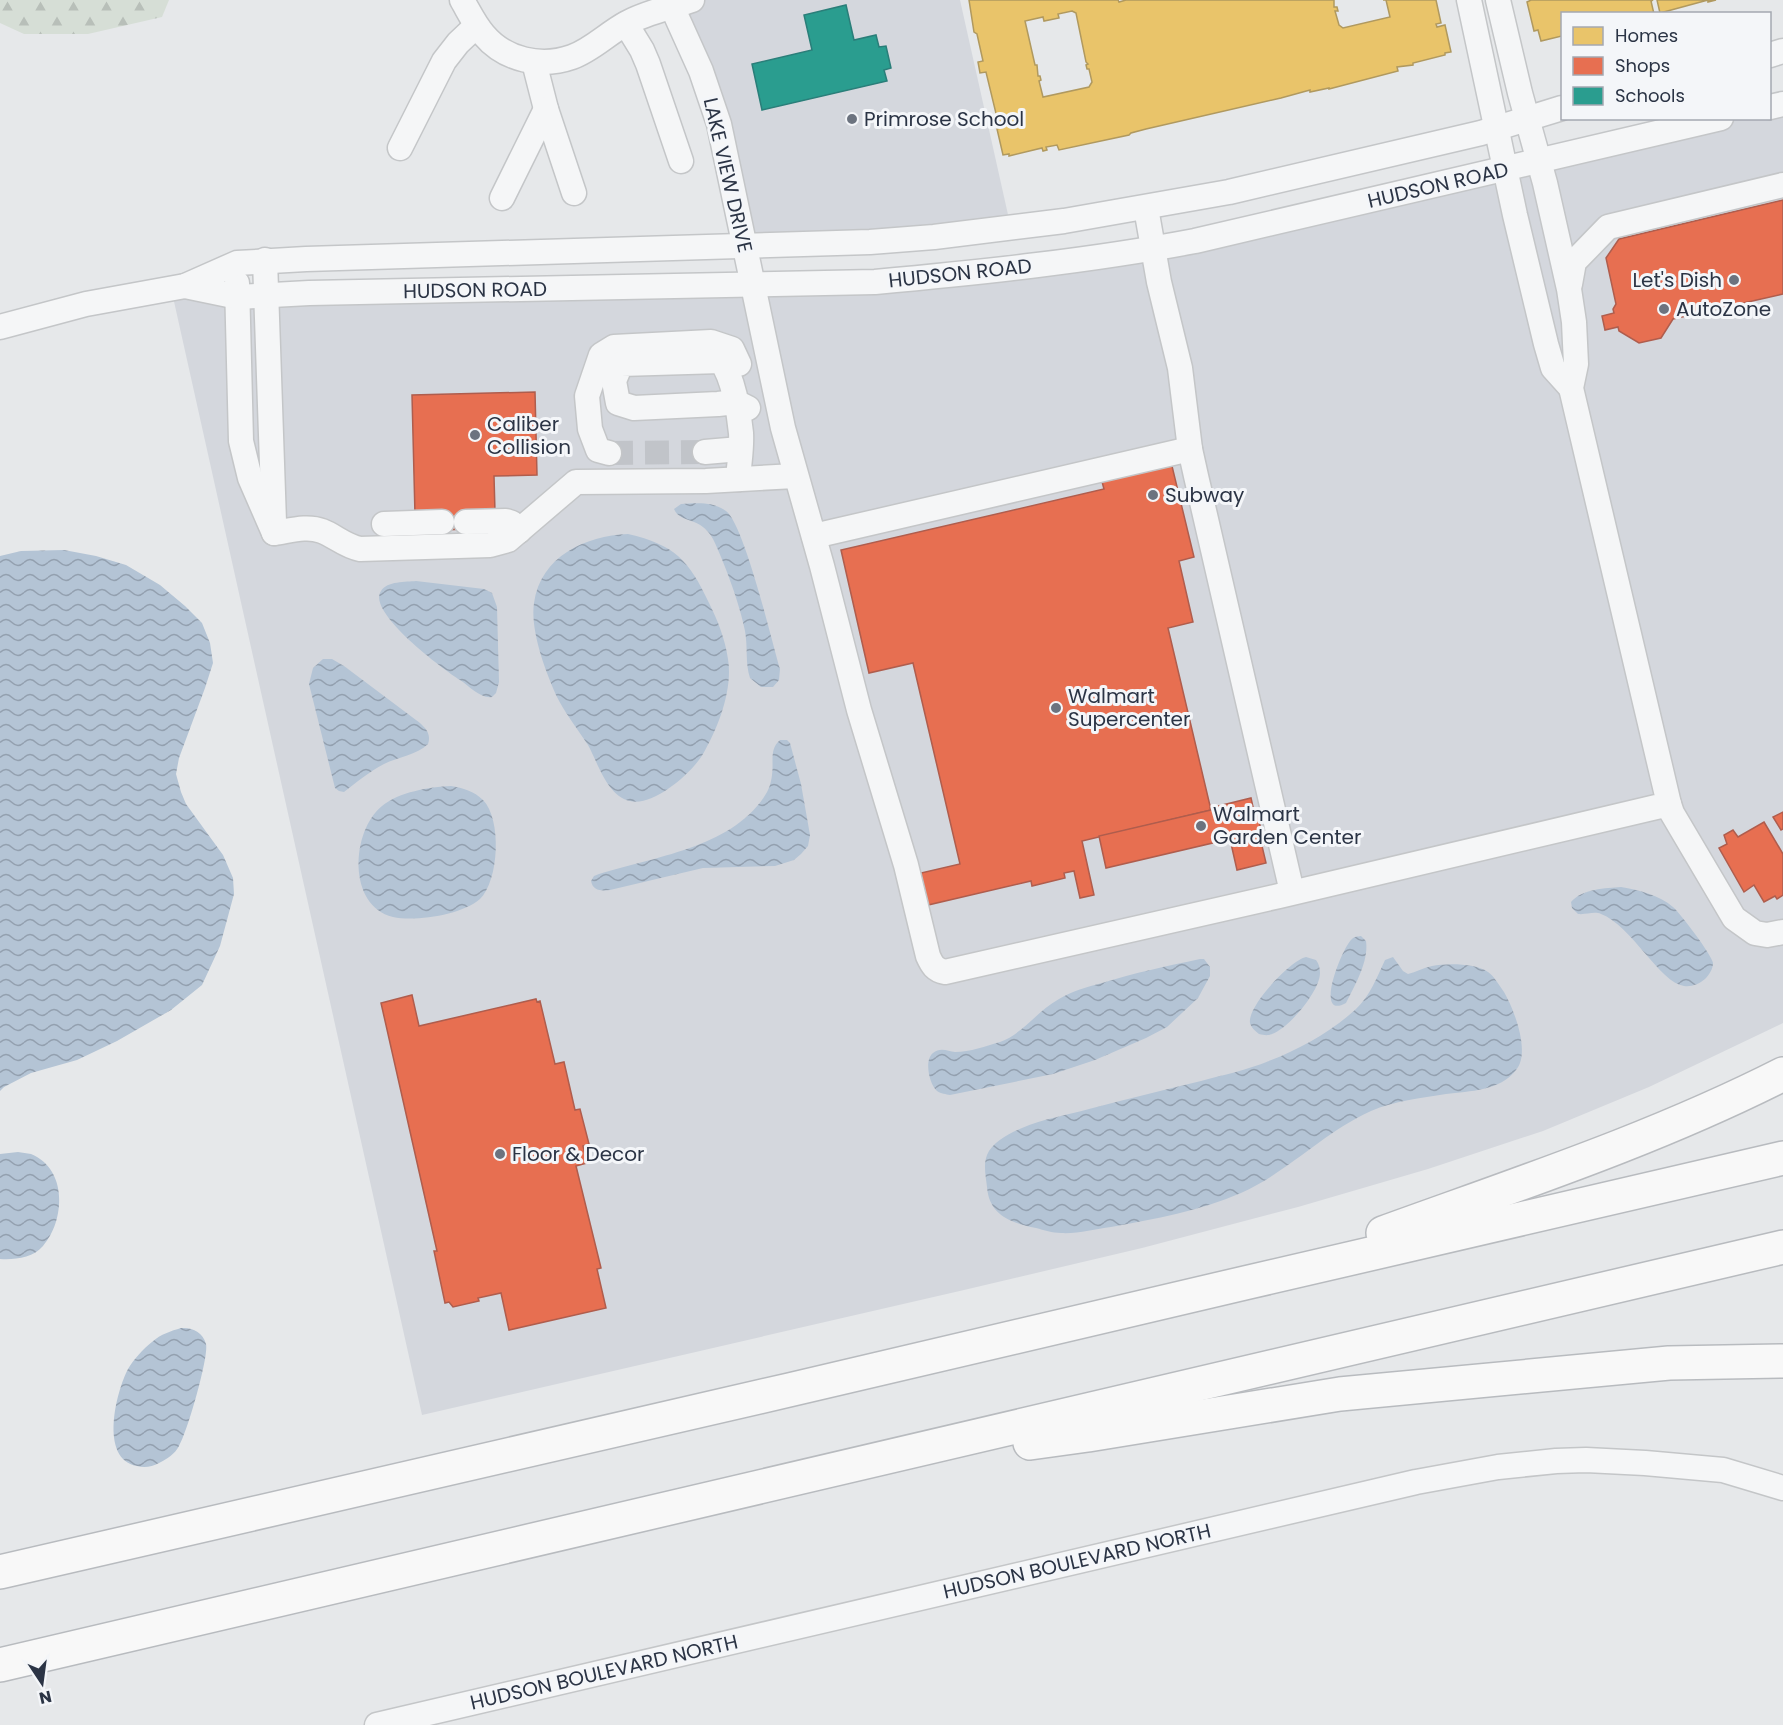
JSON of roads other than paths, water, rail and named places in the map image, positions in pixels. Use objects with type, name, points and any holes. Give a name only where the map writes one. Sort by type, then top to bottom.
[{"type":"highway","points":[[1249,1282],[1600,1154],[1783,1074]]},
{"type":"highway","points":[[0,1572],[1783,1158]]},
{"type":"highway","points":[[0,1665],[1783,1247]]},
{"type":"highway","points":[[838,1468],[1088,1435],[1340,1394],[1669,1363],[1783,1361]]},
{"type":"street","points":[[462,0],[476,26],[485,37],[499,49],[515,57],[534,62],[572,57],[626,24],[678,2]]},
{"type":"street","points":[[1469,0],[1515,215],[1553,368],[1571,388]]},
{"type":"street","points":[[1498,0],[1569,289],[1574,322],[1576,364],[1571,388],[1669,804],[1674,817],[1734,918],[1755,933],[1767,935],[1783,932]]},
{"type":"street","name":"LAKE VIEW DRIVE","points":[[678,2],[719,124],[772,381],[795,476],[814,536],[853,689],[906,865],[928,956],[933,966],[945,972],[975,966],[1292,892]]},
{"type":"street","points":[[626,24],[648,64],[681,161]]},
{"type":"street","points":[[400,148],[444,61],[458,42],[476,26]]},
{"type":"street","points":[[534,62],[546,109],[574,192]]},
{"type":"street","points":[[502,198],[546,109]]},
{"type":"street","name":"HUDSON ROAD","points":[[0,327],[86,304],[185,286],[237,263],[265,260],[870,242],[934,237],[1064,221],[1229,192],[1497,128],[1561,109]]},
{"type":"street","name":"HUDSON ROAD","points":[[185,286],[238,297],[309,293],[754,286],[897,280],[1076,261],[1154,249],[1235,232],[1713,120]]},
{"type":"street","points":[[1569,289],[1574,262],[1605,230],[1617,224],[1783,185]]},
{"type":"street","points":[[1146,208],[1159,282],[1180,368],[1190,449],[1292,892],[1669,804]]},
{"type":"street","points":[[265,260],[274,533]]},
{"type":"street","points":[[237,263],[241,441],[250,478],[274,533]]},
{"type":"street","points":[[609,453],[598,450],[590,429],[587,396],[601,355],[614,346],[711,342],[732,349],[740,368],[734,405],[727,414],[735,449],[747,479]]},
{"type":"street","points":[[734,405],[752,425],[747,479]]},
{"type":"street","points":[[705,452],[735,449]]},
{"type":"street","points":[[814,536],[1190,449]]},
{"type":"street","points":[[274,533],[296,529],[317,530],[353,548],[368,549],[490,545],[503,542],[519,531],[576,483],[795,476]]},
{"type":"street","points":[[466,522],[506,521],[519,531]]},
{"type":"street","points":[[384,524],[442,522]]},
{"type":"street","name":"HUDSON BOULEVARD NORTH","points":[[377,1725],[1372,1492],[1498,1467],[1556,1461],[1645,1462],[1723,1470],[1783,1488]]},
{"type":"water","points":[[704,503],[715,506],[726,511],[733,520],[749,560],[780,669],[779,680],[773,687],[761,687],[750,678],[743,621],[722,560],[708,532],[697,523],[677,514],[674,509],[681,504]]},
{"type":"water","points":[[628,534],[658,543],[679,556],[687,565],[702,588],[718,623],[727,652],[729,671],[723,708],[714,733],[698,762],[671,787],[650,799],[639,801],[622,798],[609,786],[588,745],[559,701],[539,650],[533,614],[538,587],[555,561],[581,544]]},
{"type":"water","points":[[64,550],[126,565],[160,585],[202,623],[210,643],[213,663],[179,758],[176,774],[186,804],[223,855],[233,878],[234,894],[220,946],[202,985],[171,1010],[117,1041],[77,1060],[31,1073],[0,1091],[0,556],[21,551]]},
{"type":"water","points":[[416,581],[484,589],[492,593],[497,607],[499,682],[496,693],[492,697],[479,694],[439,665],[409,640],[385,612],[379,600],[384,588],[397,583]]},
{"type":"water","points":[[323,659],[332,659],[344,666],[419,722],[428,733],[428,744],[418,751],[379,767],[344,792],[335,788],[309,684],[313,668]]},
{"type":"water","points":[[780,740],[787,740],[790,743],[801,784],[810,835],[808,846],[794,860],[775,866],[703,868],[610,890],[594,887],[591,881],[594,876],[689,848],[731,828],[749,814],[768,789],[772,775],[774,747]]},
{"type":"water","points":[[451,786],[468,790],[480,797],[489,809],[493,821],[496,850],[491,879],[486,890],[472,905],[438,916],[402,918],[393,917],[378,910],[368,899],[361,884],[359,867],[364,832],[372,817],[382,806],[397,797],[424,789]]},
{"type":"water","points":[[1621,887],[1655,896],[1677,911],[1713,963],[1705,979],[1690,986],[1675,982],[1665,975],[1612,920],[1598,913],[1578,914],[1572,908],[1571,902],[1581,894]]},
{"type":"water","points":[[1361,936],[1366,941],[1363,965],[1346,1003],[1336,1006],[1332,1002],[1331,993],[1337,968],[1353,938]]},
{"type":"water","points":[[1306,957],[1316,960],[1320,971],[1319,981],[1309,999],[1295,1017],[1279,1030],[1269,1035],[1259,1034],[1250,1023],[1255,1006],[1262,995],[1290,966]]},
{"type":"water","points":[[1393,957],[1408,974],[1445,964],[1469,965],[1488,972],[1504,992],[1519,1031],[1522,1053],[1516,1070],[1502,1082],[1484,1089],[1408,1100],[1371,1111],[1337,1130],[1258,1184],[1210,1205],[1177,1214],[1086,1231],[1058,1233],[1010,1220],[992,1205],[987,1187],[986,1159],[989,1150],[1007,1135],[1047,1120],[1244,1070],[1292,1051],[1326,1032],[1356,1009],[1369,992],[1385,960]]},
{"type":"water","points":[[1204,959],[1210,967],[1210,976],[1198,998],[1167,1027],[1146,1038],[1095,1060],[1053,1074],[950,1095],[934,1088],[928,1066],[930,1056],[936,1051],[966,1051],[1000,1042],[1016,1033],[1051,1004],[1074,991]]},
{"type":"water","points":[[18,1152],[31,1154],[43,1161],[52,1171],[57,1183],[59,1210],[50,1235],[39,1250],[23,1257],[0,1259],[0,1154]]},
{"type":"water","points":[[181,1328],[196,1331],[206,1344],[201,1379],[192,1411],[183,1438],[173,1454],[154,1465],[137,1466],[125,1461],[118,1451],[114,1438],[116,1408],[123,1379],[142,1351],[159,1337]]},
{"type":"tunnel","points":[[609,453],[705,452]]},
{"type":"place","name":"Primrose School","points":[[852,119]]},
{"type":"place","name":"Let's Dish","points":[[1734,280]]},
{"type":"place","name":"AutoZone","points":[[1664,309]]},
{"type":"place","name":"Caliber Collision","points":[[475,435]]},
{"type":"place","name":"Subway","points":[[1153,495]]},
{"type":"place","name":"Walmart Supercenter","points":[[1056,708]]},
{"type":"place","name":"Walmart Garden Center","points":[[1201,826]]},
{"type":"place","name":"Floor & Decor","points":[[500,1154]]}]
